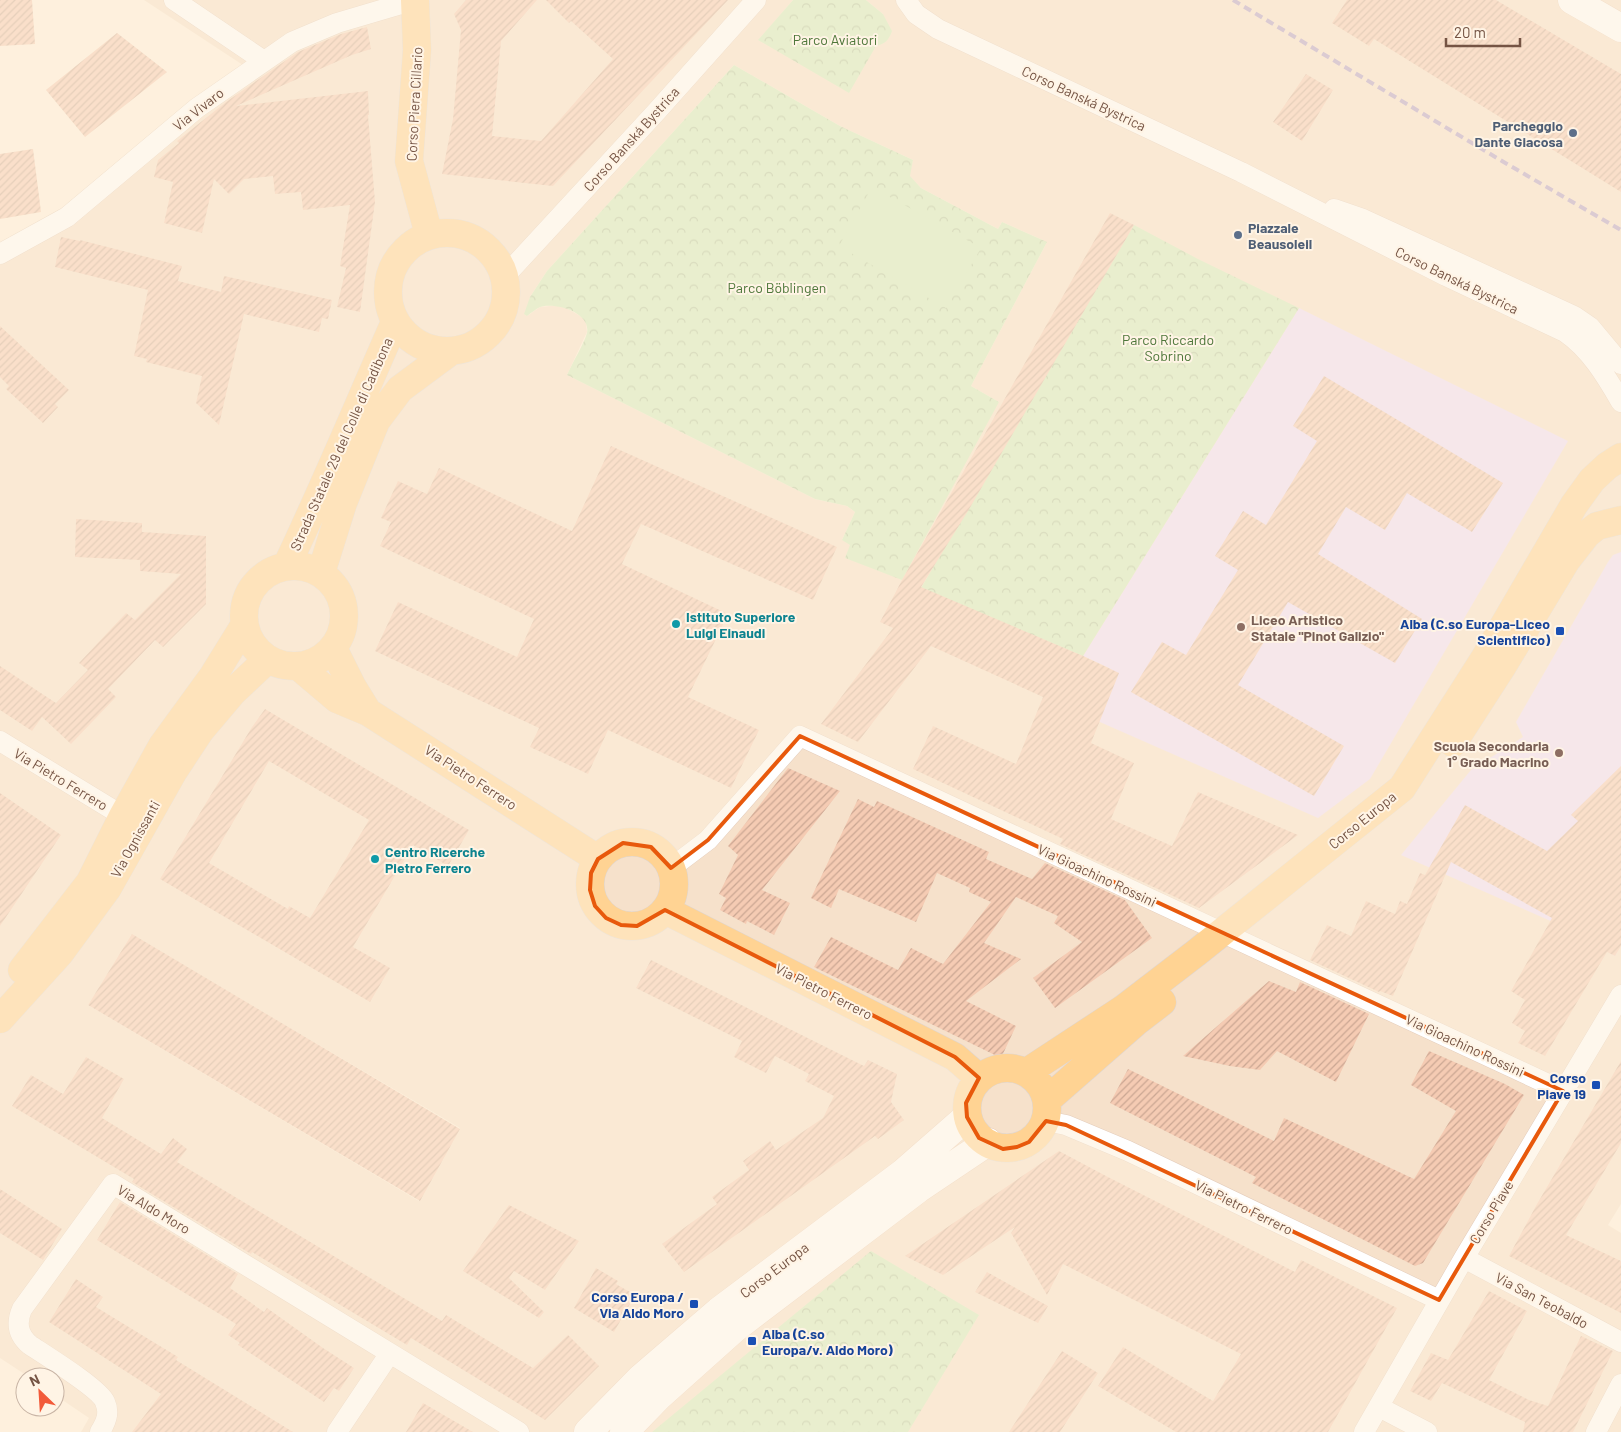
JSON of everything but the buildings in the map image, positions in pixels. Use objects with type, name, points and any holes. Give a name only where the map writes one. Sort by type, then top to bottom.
[{"type":"main road","name":"Corso Piera Cillario","points":[[416,0],[417,50],[409,160],[429,235]]},
{"type":"main road","points":[[1572,0],[1621,28]]},
{"type":"main road","points":[[448,232],[467,236],[484,245],[497,259],[505,276],[507,293],[504,311],[496,327],[483,339],[468,348],[450,352],[434,351],[418,345],[405,335],[395,322],[389,306],[387,288],[391,271],[400,255],[413,243],[429,235],[448,232]]},
{"type":"main road","name":"Strada Statale 29 del Colle di Cadibona","points":[[287,565],[320,495],[395,322]]},
{"type":"main road","name":"Strada Statale 29 del Colle di Cadibona","points":[[321,573],[343,503],[376,420],[400,389],[450,352]]},
{"type":"main road","name":"Corso Europa","points":[[1046,1110],[1136,1022],[1402,788],[1486,656],[1574,505],[1592,480],[1607,466],[1621,457]]},
{"type":"main road","name":"Corso Europa","points":[[1027,1072],[1231,937],[1418,796],[1502,667],[1566,561],[1587,534],[1597,526],[1621,520]]},
{"type":"main road","points":[[287,565],[310,568],[321,573],[337,589],[343,603],[344,619],[341,634],[333,648],[323,657],[311,663],[298,666],[282,665],[268,659],[253,645],[244,626],[244,609],[248,593],[258,580],[271,570],[287,565]]},
{"type":"main road","name":"Via Ognissanti","points":[[0,996],[17,978],[90,882],[123,816],[162,746],[213,676],[244,626]]},
{"type":"main road","points":[[333,648],[352,686],[368,712]]},
{"type":"main road","name":"Via Ognissanti","points":[[0,1019],[60,953],[107,889],[173,772],[200,731],[233,692],[268,659]]},
{"type":"main road","points":[[298,666],[337,699],[368,712]]},
{"type":"main road","name":"Via Pietro Ferrero","points":[[368,712],[598,859]]},
{"type":"main road","points":[[637,842],[651,847],[663,856],[671,868],[674,882],[672,897],[665,910],[653,921],[637,926],[621,925],[606,918],[595,906],[590,890],[591,874],[598,859],[609,849],[623,843],[637,842]]},
{"type":"main road","name":"Via Pietro Ferrero","points":[[665,910],[955,1057],[979,1078]]},
{"type":"main road","points":[[1002,1068],[1015,1068],[1027,1072],[1044,1089],[1046,1110],[1039,1133],[1029,1142],[1017,1147],[1003,1149],[979,1138],[972,1129],[967,1117],[966,1103],[970,1089],[979,1078],[990,1071],[1002,1068]]},
{"type":"main road","name":"Corso Europa","points":[[588,1432],[642,1378],[719,1311],[903,1173],[967,1117]]},
{"type":"main road","name":"Corso Europa","points":[[624,1432],[659,1396],[735,1328],[918,1189],[988,1142]]},
{"type":"street","points":[[174,0],[264,61]]},
{"type":"street","name":"Via Vivaro","points":[[0,254],[67,217],[197,108],[292,42],[337,23],[416,0]]},
{"type":"street","name":"Corso Banská Bystrica","points":[[505,276],[756,0]]},
{"type":"street","name":"Corso Banská Bystrica","points":[[906,0],[916,14],[938,29],[1269,186],[1438,272],[1565,332],[1577,340],[1588,352],[1621,402]]},
{"type":"street","name":"Corso Banská Bystrica","points":[[1269,186],[1363,219],[1574,316],[1590,327],[1621,364]]},
{"type":"street","name":"Via Gioachino Rossini","points":[[671,868],[708,840],[800,736],[1563,1090]]},
{"type":"street","name":"Via Pietro Ferrero","points":[[0,741],[123,816]]},
{"type":"street","name":"Corso Piave","points":[[1364,1432],[1437,1303],[1621,995]]},
{"type":"street","name":"Via Pietro Ferrero","points":[[1046,1110],[1066,1125],[1128,1151],[1437,1303]]},
{"type":"street","name":"Via Aldo Moro","points":[[100,1432],[107,1418],[108,1409],[101,1394],[24,1340],[18,1325],[22,1310],[113,1184],[519,1432]]},
{"type":"street","name":"Via San Teobaldo","points":[[1464,1258],[1621,1342]]},
{"type":"street","points":[[337,1432],[390,1354]]},
{"type":"street","points":[[1596,1432],[1621,1384]]},
{"type":"street","points":[[1379,1407],[1427,1432]]},
{"type":"highlighted area","points":[[800,736],[1563,1091],[1439,1300],[1066,1125],[1046,1121],[1029,1142],[1017,1147],[1003,1149],[979,1138],[967,1117],[966,1103],[979,1078],[955,1057],[665,910],[637,926],[621,925],[606,918],[595,906],[590,890],[591,873],[598,859],[623,843],[651,847],[671,868],[708,840]]},
{"type":"shaded area","points":[[144,0],[793,0],[759,40],[883,14],[866,0],[1621,0],[1621,1204],[1608,1225],[1621,1233],[1621,1432],[81,1432],[89,1418],[65,1402],[65,1367],[15,1368],[0,1358],[0,265],[76,222],[255,73]],"holes":[[[734,65],[840,126],[913,160],[909,176],[921,188],[998,229],[1002,222],[1047,242],[971,386],[999,402],[842,540],[855,512],[847,506],[815,499],[567,375],[587,332],[586,323],[582,317],[561,305],[540,307],[527,316],[530,297],[547,271]],[[132,935],[460,1128],[419,1201],[88,1005]]]},
{"type":"shaded area","points":[[1299,308],[1568,441],[1370,779],[1318,818],[1084,715],[1109,668],[1083,656]]},
{"type":"shaded area","name":"Scuola Secondaria 1° Grado Macrino","points":[[1621,552],[1621,945],[1615,956],[1562,926],[1401,855],[1471,770],[1523,737],[1516,722],[1608,562],[1613,555]]},
{"type":"green space","name":"Parco Aviatori","points":[[793,0],[866,0],[883,14],[892,31],[891,34],[884,43],[876,46],[849,93],[758,40]]},
{"type":"green space","name":"Parco Böblingen","points":[[734,65],[840,126],[913,160],[910,176],[921,188],[998,229],[1002,222],[1047,242],[971,386],[999,402],[902,580],[845,558],[850,545],[842,540],[855,512],[847,506],[815,499],[567,375],[587,333],[587,326],[578,314],[563,307],[546,306],[540,307],[527,316],[524,314],[530,297],[547,271]]},
{"type":"green space","points":[[872,187],[981,248],[946,308],[839,246]]},
{"type":"green space","name":"Parco Riccardo Sobrino","points":[[1134,225],[1198,259],[1299,308],[1083,656],[921,588]]},
{"type":"green space","points":[[871,1251],[979,1315],[908,1432],[652,1432]]},
{"type":"railway","points":[[1233,0],[1621,230]]},
{"type":"place","name":"Parcheggio Dante Giacosa","points":[[1573,133]]},
{"type":"place","name":"Piazzale Beausoleil","points":[[1238,235]]},
{"type":"place","name":"Istituto Superiore Luigi Einaudi","points":[[676,624]]},
{"type":"place","name":"Liceo Artistico Statale \"Pinot Galizio\"","points":[[1241,627]]},
{"type":"place","name":"Alba (C.so Europa-Liceo Scientifico)","points":[[1560,631]]},
{"type":"place","name":"Scuola Secondaria 1° Grado Macrino","points":[[1559,753]]},
{"type":"place","name":"Centro Ricerche Pietro Ferrero","points":[[375,859]]},
{"type":"place","name":"Corso Piave 19","points":[[1596,1085]]},
{"type":"place","name":"Corso Europa / Via Aldo Moro","points":[[694,1304]]},
{"type":"place","name":"Alba (C.so Europa/v. Aldo Moro)","points":[[752,1341]]}]
